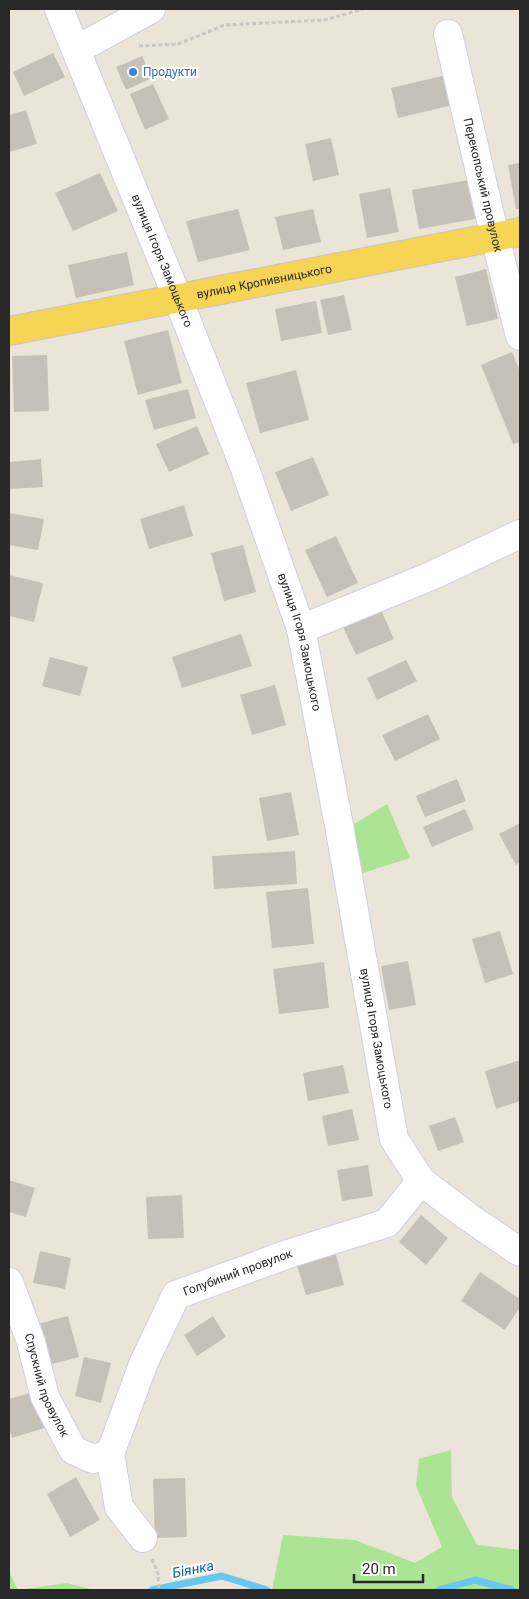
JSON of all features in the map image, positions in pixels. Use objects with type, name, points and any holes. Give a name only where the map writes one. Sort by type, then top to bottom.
[{"type":"main road","name":"вулиця Кропивницького","points":[[9,331],[508,234]]},
{"type":"street","name":"вулиця Ігоря Замоцького","points":[[59,9],[244,466],[301,629],[339,825],[394,1139],[421,1181],[467,1216],[520,1252]]},
{"type":"street","points":[[76,50],[151,9]]},
{"type":"street","name":"Перекопський провулок","points":[[448,34],[508,234],[520,336]]},
{"type":"street","points":[[301,629],[431,576],[520,534]]},
{"type":"street","name":"Голубиний провулок","points":[[142,1538],[119,1508],[110,1454],[144,1362],[176,1296],[291,1253],[387,1223],[421,1181]]},
{"type":"street","name":"Спускний провулок","points":[[9,1282],[31,1342],[45,1397],[73,1450],[93,1459],[110,1454]]},
{"type":"path","points":[[132,46],[178,44],[225,25],[325,20],[363,9]]},
{"type":"path","points":[[158,1574],[159,1590]]},
{"type":"green space","points":[[387,804],[410,858],[363,873],[351,826]]},
{"type":"green space","points":[[451,1450],[452,1497],[477,1545],[520,1550],[520,1590],[272,1590],[283,1535],[355,1540],[415,1563],[442,1547],[416,1486],[419,1459]]},
{"type":"green space","points":[[9,1572],[18,1590],[9,1590]]},
{"type":"green space","points":[[67,1583],[94,1590],[18,1590]]},
{"type":"building","points":[[53,53],[65,77],[24,96],[13,72]]},
{"type":"building","points":[[142,56],[152,78],[126,90],[116,67]]},
{"type":"building","points":[[446,75],[453,105],[398,118],[391,88]]},
{"type":"building","points":[[153,84],[169,119],[145,130],[130,94]]},
{"type":"building","points":[[26,110],[37,144],[9,152],[9,115]]},
{"type":"building","points":[[331,138],[339,175],[313,181],[305,144]]},
{"type":"building","points":[[520,163],[520,209],[516,209],[508,165]]},
{"type":"building","points":[[100,173],[118,211],[73,231],[55,193]]},
{"type":"building","points":[[468,180],[475,219],[419,229],[412,190]]},
{"type":"building","points":[[390,188],[399,232],[367,238],[359,194]]},
{"type":"building","points":[[238,209],[250,250],[198,262],[186,221]]},
{"type":"building","points":[[313,209],[321,242],[283,250],[275,217]]},
{"type":"building","points":[[127,252],[134,285],[76,298],[68,265]]},
{"type":"building","points":[[486,269],[498,319],[467,326],[455,277]]},
{"type":"building","points":[[344,295],[352,330],[328,335],[320,300]]},
{"type":"building","points":[[316,301],[322,333],[281,341],[275,309]]},
{"type":"building","points":[[168,330],[182,383],[138,395],[124,341]]},
{"type":"building","points":[[512,352],[520,372],[520,442],[513,444],[481,365]]},
{"type":"building","points":[[47,355],[49,411],[14,412],[12,356]]},
{"type":"building","points":[[296,370],[309,420],[260,433],[246,383]]},
{"type":"building","points":[[188,389],[196,418],[154,430],[145,400]]},
{"type":"building","points":[[197,426],[209,454],[169,472],[156,444]]},
{"type":"building","points":[[313,457],[329,495],[291,511],[275,472]]},
{"type":"building","points":[[41,459],[43,487],[10,489],[9,462]]},
{"type":"building","points":[[184,505],[193,536],[149,549],[140,519]]},
{"type":"building","points":[[9,513],[44,519],[38,550],[9,545]]},
{"type":"building","points":[[336,536],[358,583],[327,597],[305,550]]},
{"type":"building","points":[[243,545],[256,592],[224,601],[211,553]]},
{"type":"building","points":[[9,575],[43,583],[34,622],[9,616]]},
{"type":"building","points":[[381,610],[394,639],[356,655],[343,627]]},
{"type":"building","points":[[241,634],[252,666],[182,688],[172,657]]},
{"type":"building","points":[[50,657],[88,667],[80,696],[42,686]]},
{"type":"building","points":[[406,660],[417,681],[377,700],[367,678]]},
{"type":"building","points":[[275,685],[286,725],[252,735],[240,695]]},
{"type":"building","points":[[428,714],[440,739],[395,761],[382,735]]},
{"type":"building","points":[[457,779],[466,801],[425,817],[416,796]]},
{"type":"building","points":[[291,792],[299,835],[267,841],[259,798]]},
{"type":"building","points":[[465,809],[474,829],[432,847],[423,827]]},
{"type":"building","points":[[520,823],[520,862],[516,865],[499,834]]},
{"type":"building","points":[[295,851],[297,884],[214,889],[212,856]]},
{"type":"building","points":[[308,888],[314,944],[272,948],[266,892]]},
{"type":"building","points":[[500,931],[513,974],[485,983],[472,939]]},
{"type":"building","points":[[408,961],[416,1005],[389,1010],[381,966]]},
{"type":"building","points":[[324,962],[329,1008],[279,1014],[273,969]]},
{"type":"building","points":[[520,1060],[520,1101],[496,1109],[485,1071]]},
{"type":"building","points":[[343,1065],[349,1093],[308,1101],[303,1073]]},
{"type":"building","points":[[352,1109],[359,1140],[328,1146],[322,1116]]},
{"type":"building","points":[[455,1117],[464,1142],[438,1151],[429,1126]]},
{"type":"building","points":[[368,1165],[373,1196],[342,1201],[337,1170]]},
{"type":"building","points":[[9,1180],[35,1188],[26,1217],[9,1212]]},
{"type":"building","points":[[182,1195],[184,1238],[148,1239],[146,1197]]},
{"type":"building","points":[[421,1215],[448,1238],[426,1265],[399,1242]]},
{"type":"building","points":[[40,1251],[71,1258],[65,1289],[33,1283]]},
{"type":"building","points":[[335,1251],[344,1285],[306,1295],[296,1262]]},
{"type":"building","points":[[480,1272],[520,1299],[520,1307],[505,1330],[461,1301]]},
{"type":"building","points":[[68,1316],[79,1357],[48,1365],[38,1324]]},
{"type":"building","points":[[213,1316],[226,1337],[197,1356],[184,1335]]},
{"type":"building","points":[[84,1357],[111,1363],[101,1403],[75,1396]]},
{"type":"building","points":[[37,1391],[48,1427],[12,1438],[9,1428],[9,1399]]},
{"type":"building","points":[[76,1477],[100,1520],[70,1537],[47,1494]]},
{"type":"building","points":[[185,1478],[187,1537],[155,1538],[153,1479]]},
{"type":"waterway","name":"Біянка","points":[[152,1590],[222,1576],[267,1590]]},
{"type":"waterway","name":"Біянка","points":[[439,1590],[475,1580],[512,1590]]},
{"type":"place","name":"Продукти","points":[[133,72]]}]
